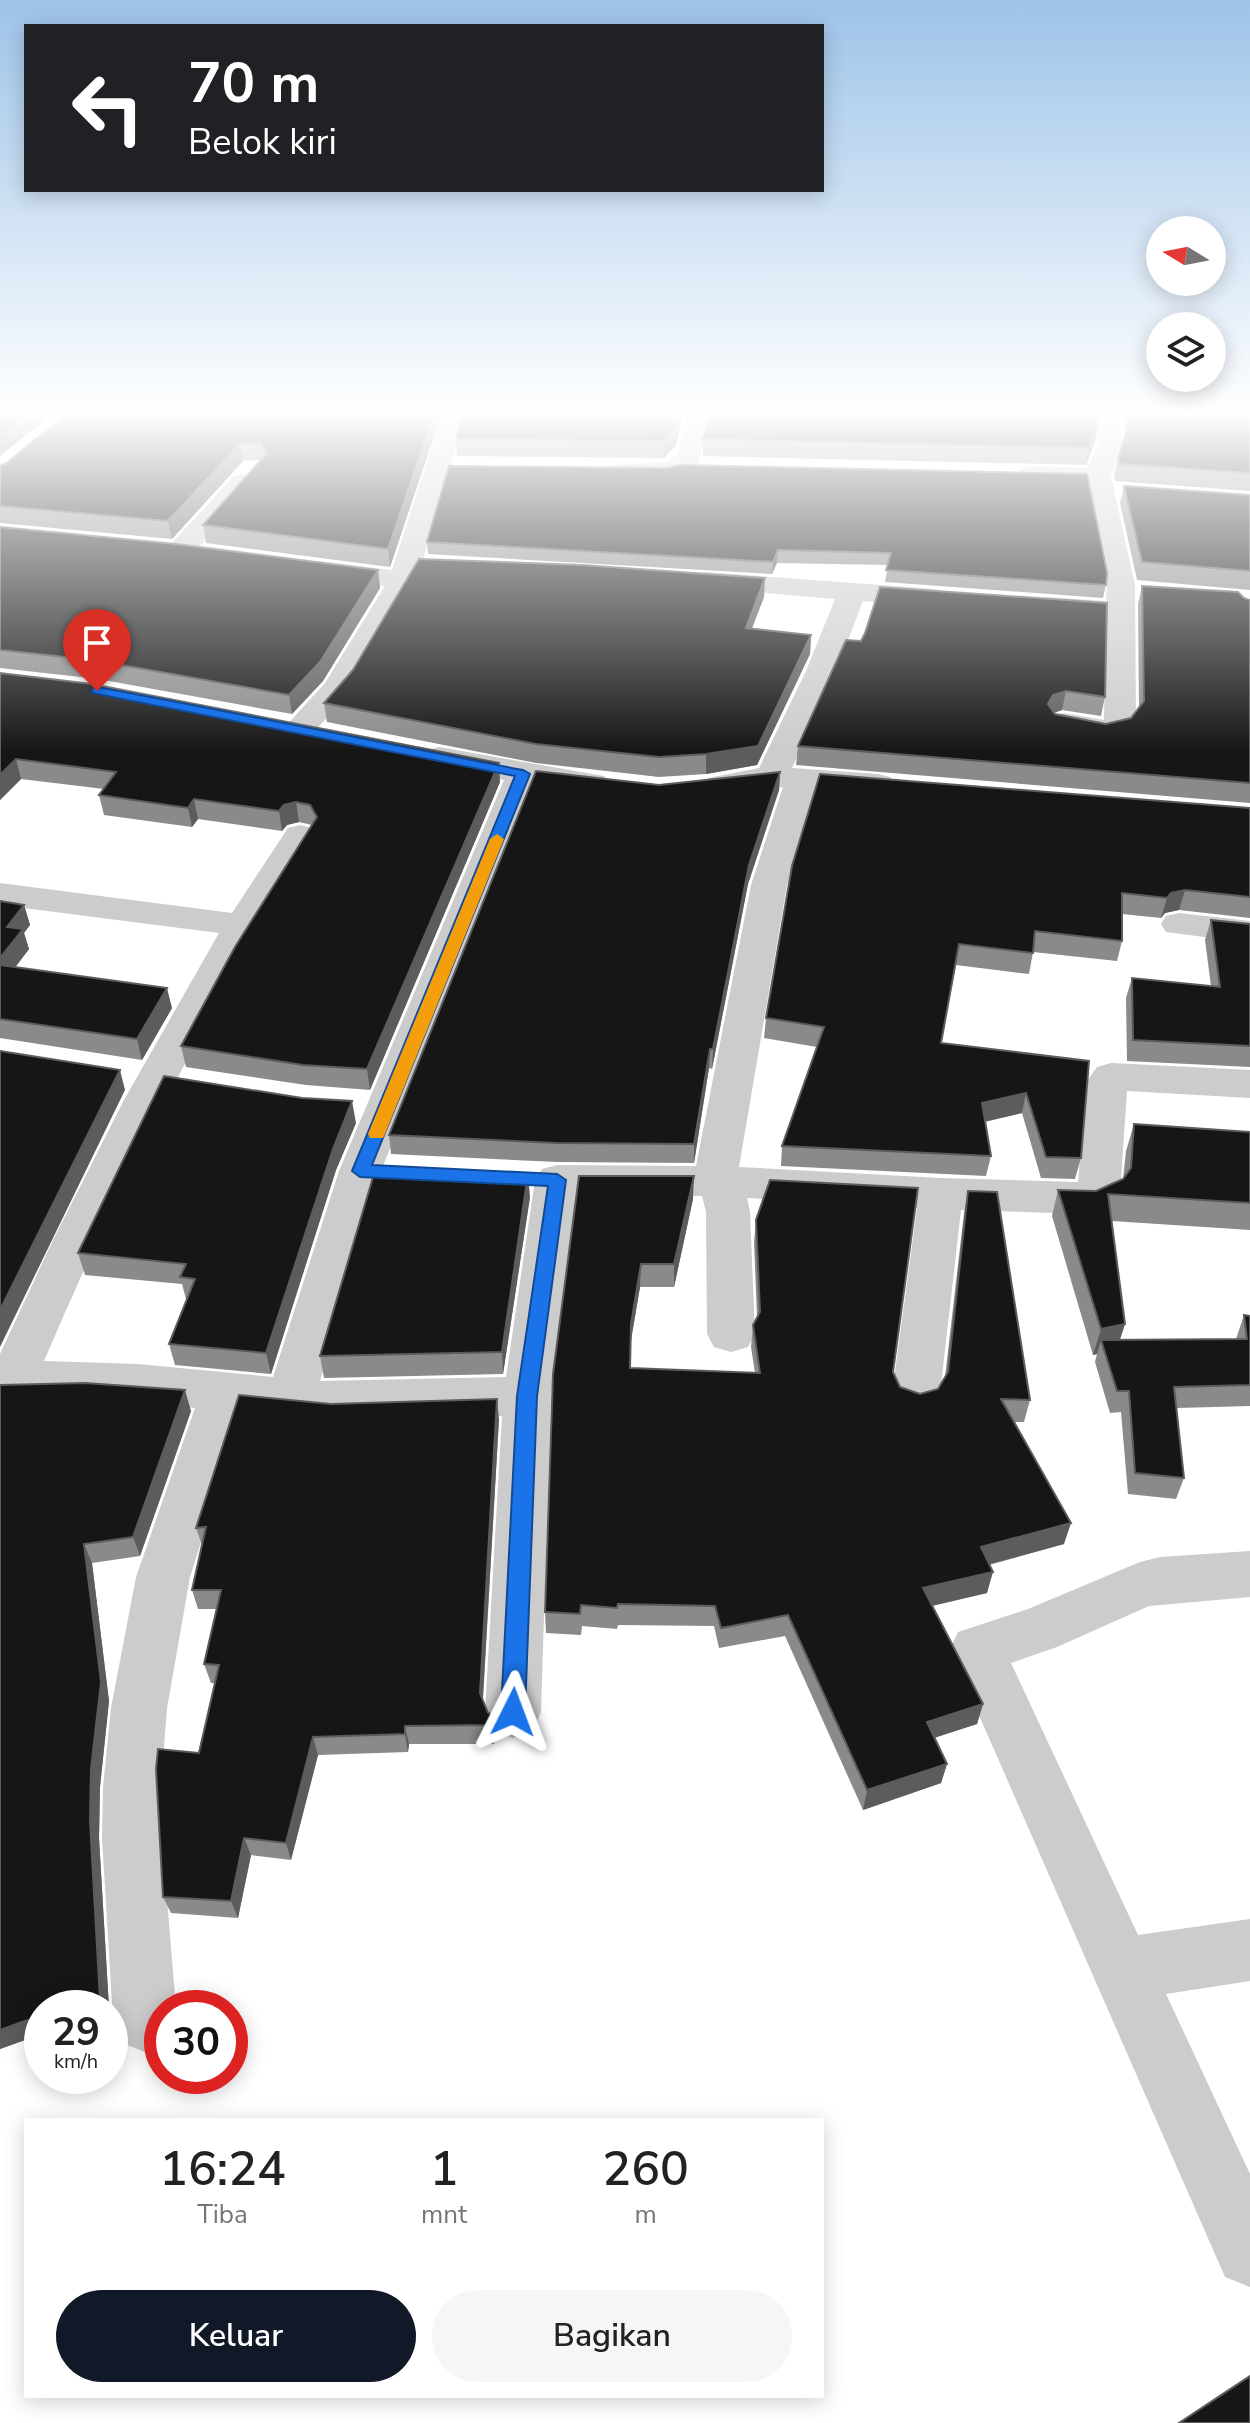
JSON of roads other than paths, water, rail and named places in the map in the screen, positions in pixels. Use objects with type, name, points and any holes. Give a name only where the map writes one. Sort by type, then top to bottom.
[{"type":"street","points":[[180,551],[203,525]]},
{"type":"street","points":[[332,738],[285,725],[337,688],[405,572],[419,525]]},
{"type":"street","points":[[1063,723],[1102,730],[1115,727],[1120,720],[1130,599],[1111,525]]},
{"type":"street","points":[[150,548],[210,555]]},
{"type":"street","points":[[299,566],[405,572],[439,567]]},
{"type":"street","points":[[678,579],[963,600]]},
{"type":"street","points":[[731,1334],[728,1212],[723,1191],[715,1181],[788,777],[821,671],[853,591]]},
{"type":"street","points":[[1026,604],[1130,599]]},
{"type":"street","points":[[410,751],[523,774],[628,787]]},
{"type":"street","points":[[290,1399],[360,1171],[367,1106],[523,774]]},
{"type":"street","points":[[695,788],[788,777],[914,787]]},
{"type":"street","points":[[300,835],[140,1078],[85,1215],[6,1378],[138,1383],[348,1402],[527,1396]]},
{"type":"street","points":[[0,894],[242,925]]},
{"type":"street","points":[[1179,924],[1250,932]]},
{"type":"street","points":[[512,1178],[715,1181],[941,1194],[1088,1198],[1098,1194],[1107,1081],[1111,1077],[1250,1084]]},
{"type":"street","points":[[140,1078],[200,1087]]},
{"type":"street","points":[[360,1171],[406,1173]]},
{"type":"street","points":[[513,1712],[527,1396],[557,1180]]},
{"type":"street","points":[[916,1394],[941,1194]]},
{"type":"street","points":[[144,2006],[132,1838],[132,1787],[139,1708],[163,1577],[225,1390]]},
{"type":"street","points":[[1250,1574],[1160,1580],[1140,1585],[1038,1630],[977,1649],[1250,2252]]},
{"type":"street","points":[[1121,1969],[1250,1950]]}]
